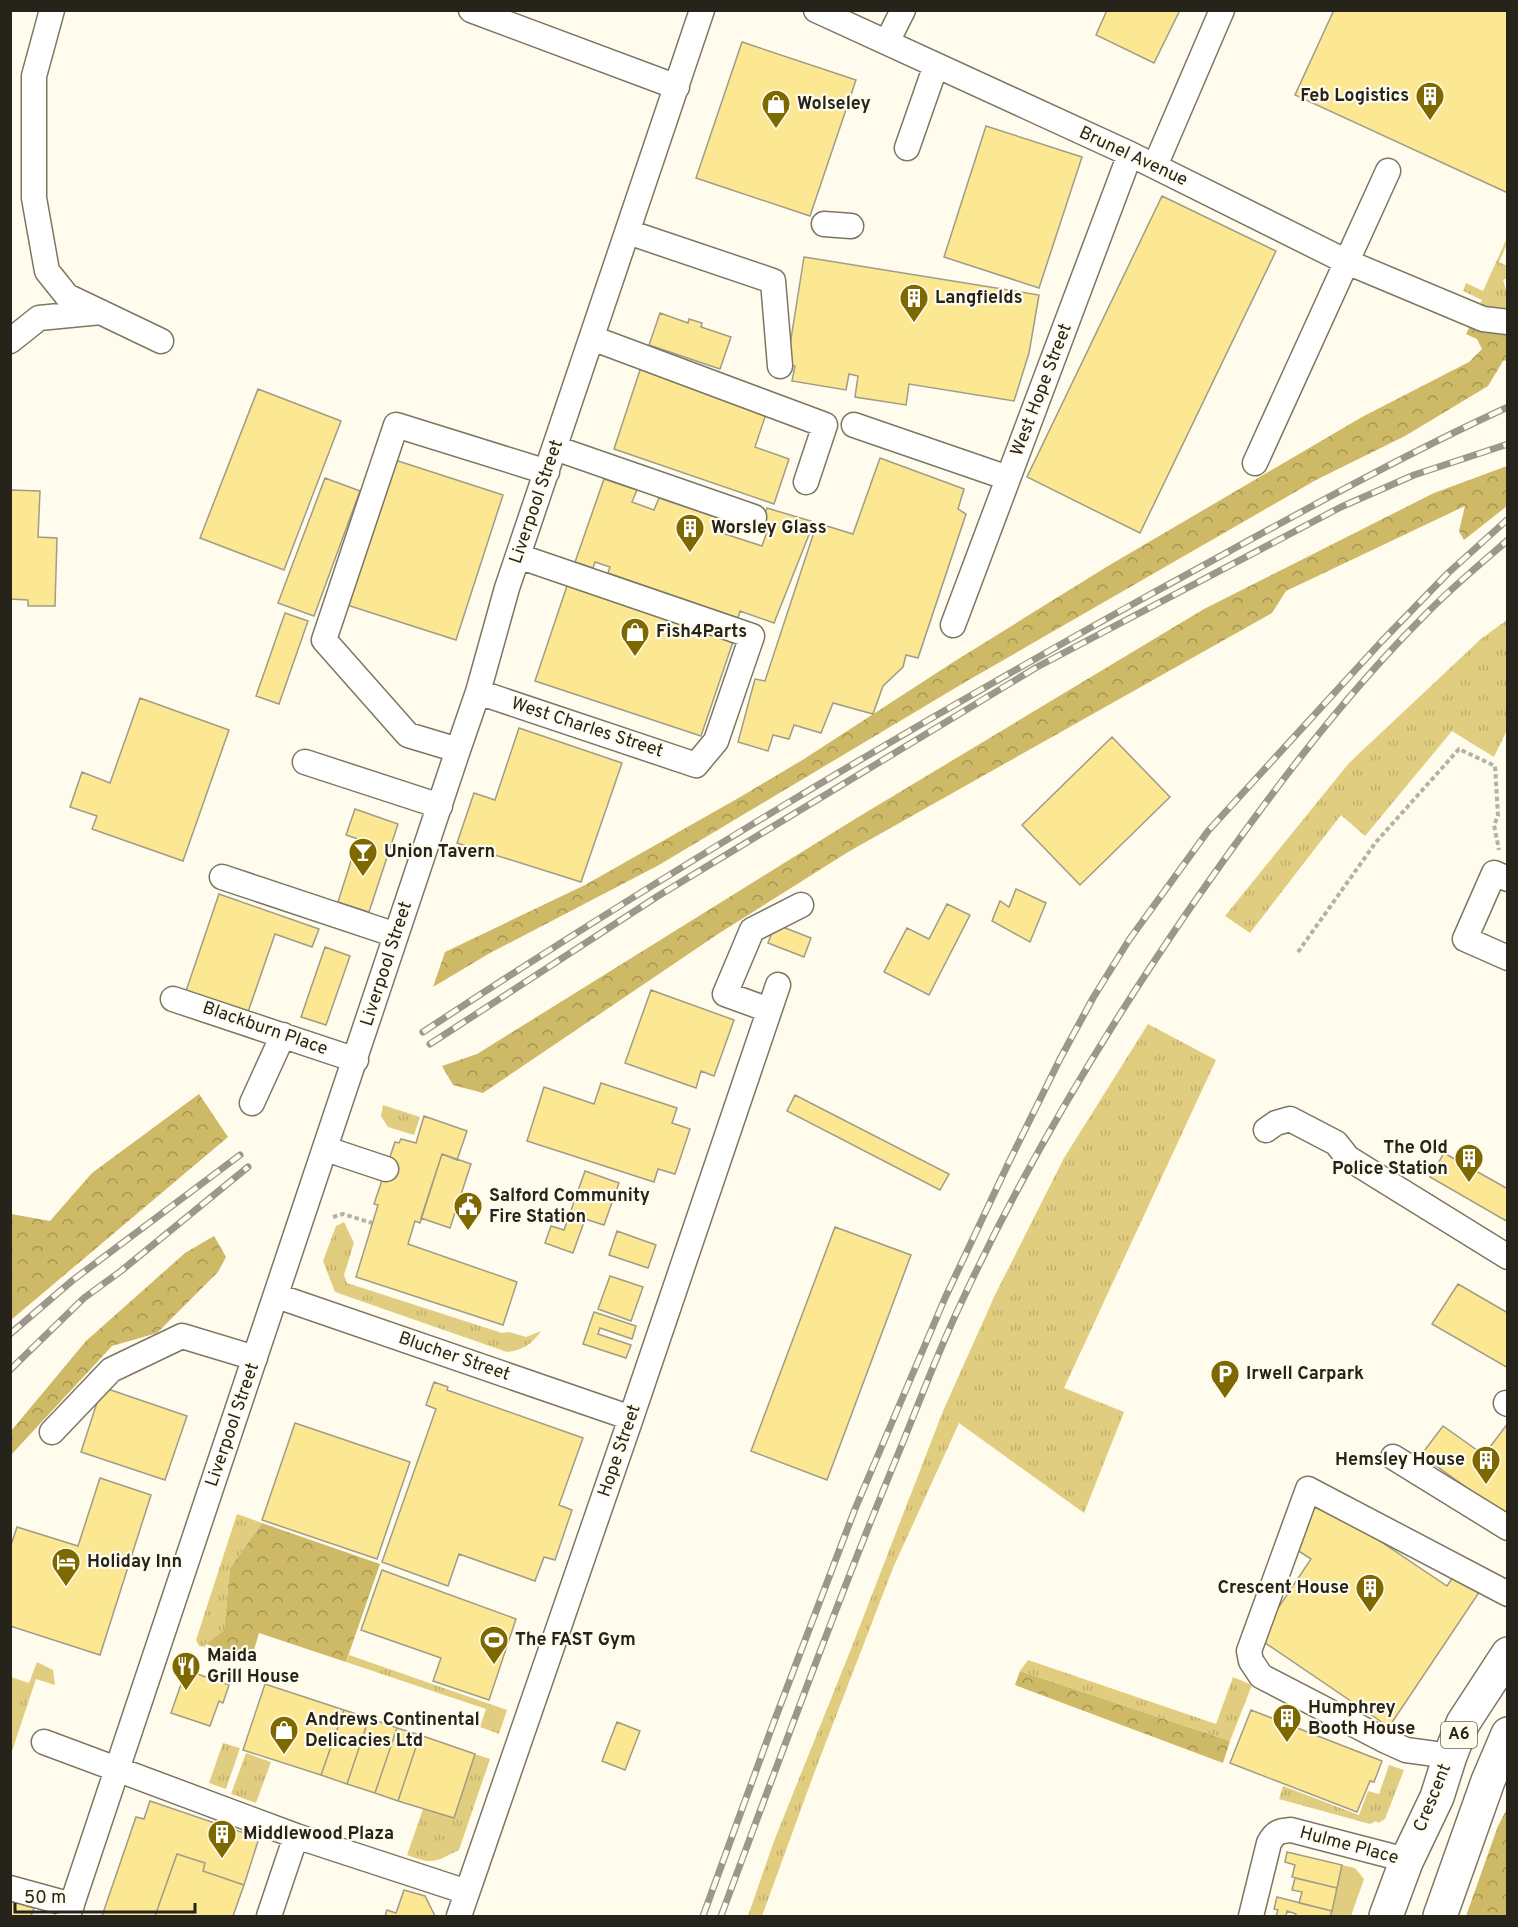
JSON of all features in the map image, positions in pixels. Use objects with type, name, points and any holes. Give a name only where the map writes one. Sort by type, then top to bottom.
[{"type":"highway","name":"Crescent","points":[[1386,1917],[1407,1862],[1437,1797],[1463,1723],[1508,1654]]},
{"type":"highway","name":"A6","points":[[1440,1917],[1488,1781],[1508,1734]]},
{"type":"street","points":[[52,10],[34,76],[34,198],[47,271],[68,296],[161,341]]},
{"type":"street","points":[[471,10],[677,87]]},
{"type":"street","name":"Liverpool Street","points":[[70,1911],[356,1060],[477,692],[518,556],[702,10]]},
{"type":"street","name":"Brunel Avenue","points":[[816,10],[1130,154],[1347,262],[1483,319],[1508,322]]},
{"type":"street","points":[[887,42],[903,10]]},
{"type":"street","points":[[1155,166],[1222,10]]},
{"type":"street","points":[[907,148],[936,65]]},
{"type":"street","name":"West Hope Street","points":[[953,626],[1130,154]]},
{"type":"street","points":[[1255,463],[1388,171]]},
{"type":"street","points":[[824,224],[851,226]]},
{"type":"street","points":[[628,232],[773,281],[780,366]]},
{"type":"street","points":[[10,341],[39,318],[101,312]]},
{"type":"street","points":[[592,338],[825,425],[806,482]]},
{"type":"street","points":[[458,750],[408,735],[324,640],[396,425],[547,472]]},
{"type":"street","points":[[854,425],[1008,478]]},
{"type":"street","points":[[555,448],[754,517]]},
{"type":"street","name":"West Charles Street","points":[[477,692],[696,765],[716,741],[752,636],[518,556]]},
{"type":"street","points":[[305,762],[440,806]]},
{"type":"street","points":[[1506,878],[1494,873],[1464,939],[1508,958]]},
{"type":"street","points":[[222,878],[396,935]]},
{"type":"street","points":[[769,1011],[725,994],[752,930],[801,905]]},
{"type":"street","name":"Hope Street","points":[[459,1917],[778,985]]},
{"type":"street","name":"Blackburn Place","points":[[173,999],[356,1060]]},
{"type":"street","points":[[252,1103],[283,1035]]},
{"type":"street","points":[[1266,1130],[1276,1122],[1290,1119],[1336,1143],[1348,1158],[1508,1257]]},
{"type":"street","points":[[326,1149],[386,1169]]},
{"type":"street","name":"Blucher Street","points":[[277,1296],[631,1418]]},
{"type":"street","points":[[52,1432],[111,1370],[182,1336],[255,1358]]},
{"type":"street","points":[[1393,1457],[1508,1528]]},
{"type":"street","points":[[1450,1756],[1406,1750],[1386,1741],[1261,1676],[1251,1661],[1249,1651],[1308,1489],[1508,1594]]},
{"type":"street","points":[[44,1742],[296,1836],[467,1892]]},
{"type":"street","name":"Hulme Place","points":[[1251,1917],[1269,1843],[1279,1831],[1291,1830],[1407,1862]]},
{"type":"street","points":[[269,1917],[296,1836]]},
{"type":"street","points":[[10,1888],[70,1911]]},
{"type":"path","points":[[1298,952],[1376,842],[1459,749],[1494,766],[1498,816],[1494,825],[1506,878]]},
{"type":"path","points":[[333,1217],[343,1214],[372,1223]]},
{"type":"green space","points":[[1507,238],[1507,244],[1499,262],[1507,266],[1507,278],[1503,280],[1507,293],[1507,314],[1479,306],[1482,300],[1463,291],[1466,283],[1483,291]]},
{"type":"green space","points":[[1470,326],[1507,333],[1507,360],[1503,361],[1488,386],[1405,436],[1316,480],[967,681],[659,865],[490,953],[433,987],[445,952],[585,885],[742,796],[1108,566],[1362,417],[1469,362],[1482,349],[1477,339],[1466,334]]},
{"type":"green space","points":[[1507,466],[1507,506],[1464,540],[1459,531],[1465,506],[1286,591],[1272,613],[848,852],[718,934],[483,1093],[453,1085],[442,1066],[477,1054],[855,819],[1204,609],[1434,493]]},
{"type":"green space","points":[[1507,620],[1507,730],[1494,757],[1452,731],[1365,836],[1341,815],[1250,933],[1225,916],[1349,763],[1482,638]]},
{"type":"green space","points":[[1148,1024],[1216,1060],[1064,1388],[1124,1412],[1084,1513],[959,1423],[893,1568],[762,1916],[748,1916],[774,1841],[943,1411],[995,1295],[1064,1158]]},
{"type":"green space","points":[[199,1094],[228,1137],[11,1320],[11,1214],[50,1221],[92,1173]]},
{"type":"green space","points":[[383,1105],[420,1117],[414,1135],[388,1127],[381,1116]]},
{"type":"green space","points":[[344,1222],[354,1243],[344,1275],[347,1283],[502,1333],[509,1332],[526,1337],[541,1331],[527,1346],[507,1352],[335,1292],[323,1261],[336,1226]]},
{"type":"green space","points":[[214,1236],[226,1257],[218,1272],[157,1333],[112,1346],[11,1455],[11,1431],[86,1341],[185,1253]]},
{"type":"green space","points":[[237,1514],[262,1523],[230,1568],[224,1630],[205,1647],[199,1646],[196,1640]]},
{"type":"green space","points":[[262,1523],[380,1564],[346,1662],[259,1633],[251,1660],[206,1644],[224,1630],[230,1568]]},
{"type":"green space","points":[[349,1655],[507,1710],[499,1734],[480,1727],[486,1709],[346,1662]]},
{"type":"green space","points":[[1028,1660],[1216,1724],[1233,1677],[1252,1685],[1230,1741],[1020,1671]]},
{"type":"green space","points":[[37,1662],[53,1670],[55,1685],[36,1679],[11,1754],[11,1677],[29,1683]]},
{"type":"green space","points":[[1020,1671],[1230,1741],[1223,1763],[1015,1685]]},
{"type":"green space","points":[[223,1743],[240,1748],[226,1789],[209,1783]]},
{"type":"green space","points":[[246,1753],[271,1762],[256,1803],[231,1794]]},
{"type":"green space","points":[[475,1754],[490,1759],[459,1850],[434,1861],[407,1855],[423,1809],[454,1818]]},
{"type":"green space","points":[[1389,1765],[1404,1770],[1385,1819],[1378,1823],[1376,1821],[1370,1824],[1279,1799],[1283,1786],[1359,1815],[1368,1791],[1379,1794]]},
{"type":"green space","points":[[1507,1809],[1507,1916],[1466,1916],[1498,1826]]},
{"type":"green space","points":[[1342,1865],[1355,1868],[1364,1879],[1351,1916],[1330,1916]]},
{"type":"building","points":[[1107,10],[1180,10],[1154,63],[1096,35]]},
{"type":"building","name":"Feb Logistics","points":[[1334,10],[1508,10],[1508,193],[1295,95]]},
{"type":"building","name":"Wolseley","points":[[742,42],[856,80],[810,216],[696,178]]},
{"type":"building","points":[[986,126],[1082,157],[1039,288],[944,257]]},
{"type":"building","points":[[1162,196],[1276,251],[1140,533],[1027,477]]},
{"type":"building","name":"Langfields","points":[[804,257],[1039,295],[1029,353],[1014,401],[909,384],[906,405],[855,397],[858,376],[849,374],[846,390],[792,381],[795,366],[787,364]]},
{"type":"building","points":[[660,313],[688,323],[689,319],[702,323],[701,327],[731,337],[720,369],[649,345]]},
{"type":"building","points":[[642,364],[768,408],[755,447],[789,459],[774,504],[614,449]]},
{"type":"building","points":[[258,389],[341,421],[284,570],[200,538]]},
{"type":"building","points":[[880,458],[964,489],[958,509],[966,514],[918,658],[906,655],[903,667],[883,686],[873,714],[833,703],[821,733],[794,725],[789,739],[773,735],[768,751],[738,742],[755,679],[765,681],[817,523],[853,534]]},
{"type":"building","points":[[392,459],[503,495],[456,640],[344,604]]},
{"type":"building","points":[[325,478],[360,491],[314,616],[278,603]]},
{"type":"building","name":"Worsley Glass","points":[[604,479],[637,490],[632,502],[654,510],[659,498],[727,521],[722,533],[762,546],[768,529],[760,527],[767,508],[814,522],[774,623],[740,611],[738,618],[608,573],[610,567],[595,562],[593,568],[575,562]]},
{"type":"building","points":[[10,490],[40,491],[38,537],[57,538],[55,606],[28,606],[28,600],[10,599]]},
{"type":"building","name":"Fish4Parts","points":[[569,580],[735,636],[701,736],[535,681]]},
{"type":"building","points":[[285,613],[308,621],[279,704],[256,696]]},
{"type":"building","points":[[140,698],[229,730],[183,861],[92,829],[97,816],[70,807],[82,772],[110,783]]},
{"type":"building","points":[[519,728],[622,763],[581,882],[457,843],[474,793],[495,800]]},
{"type":"building","points":[[1112,737],[1170,797],[1080,885],[1022,825]]},
{"type":"building","name":"Union Tavern","points":[[355,809],[398,824],[369,912],[338,902],[358,839],[346,835]]},
{"type":"building","points":[[1016,889],[1046,903],[1030,942],[992,921],[1000,901],[1009,907]]},
{"type":"building","points":[[219,894],[319,929],[312,947],[275,934],[248,1012],[186,991]]},
{"type":"building","points":[[947,904],[970,915],[929,995],[884,972],[907,928],[929,939]]},
{"type":"building","points":[[775,924],[811,938],[804,957],[768,943]]},
{"type":"building","points":[[325,947],[350,956],[326,1025],[301,1017]]},
{"type":"building","points":[[651,990],[734,1020],[714,1076],[701,1071],[696,1088],[625,1063]]},
{"type":"building","points":[[601,1083],[677,1108],[672,1123],[690,1129],[675,1174],[658,1169],[654,1182],[527,1141],[544,1087],[594,1104]]},
{"type":"building","points":[[795,1095],[949,1174],[940,1190],[787,1111]]},
{"type":"building","points":[[424,1116],[467,1131],[457,1160],[442,1154],[420,1223],[415,1221],[408,1244],[517,1282],[503,1325],[356,1277],[378,1205],[374,1204],[395,1142],[399,1143],[401,1139],[416,1143]]},
{"type":"building","name":"The Old Police Station","points":[[1444,1153],[1508,1189],[1508,1222],[1430,1177]]},
{"type":"building","points":[[442,1154],[471,1164],[450,1228],[421,1218]]},
{"type":"building","points":[[585,1171],[619,1183],[604,1225],[585,1219],[573,1253],[545,1243],[551,1226],[564,1230]]},
{"type":"building","points":[[835,1227],[911,1255],[827,1480],[751,1451]]},
{"type":"building","points":[[617,1231],[656,1245],[648,1268],[609,1255]]},
{"type":"building","points":[[610,1276],[643,1287],[631,1321],[598,1309]]},
{"type":"building","points":[[1458,1284],[1508,1313],[1508,1368],[1432,1324]]},
{"type":"building","points":[[594,1312],[636,1326],[632,1339],[600,1328],[598,1334],[631,1345],[626,1358],[583,1344]]},
{"type":"building","points":[[434,1382],[448,1387],[447,1390],[583,1438],[559,1505],[572,1510],[555,1560],[544,1557],[535,1581],[459,1554],[448,1586],[382,1562],[436,1409],[426,1405]]},
{"type":"building","points":[[102,1387],[187,1416],[165,1480],[81,1452]]},
{"type":"building","points":[[295,1423],[410,1462],[377,1559],[262,1520]]},
{"type":"building","name":"Hemsley House","points":[[1508,1423],[1508,1517],[1421,1455],[1443,1426],[1484,1455]]},
{"type":"building","name":"Holiday Inn","points":[[100,1478],[151,1495],[100,1655],[10,1626],[10,1548],[17,1527],[78,1546]]},
{"type":"building","name":"Crescent House","points":[[1319,1500],[1447,1586],[1457,1571],[1482,1588],[1389,1727],[1258,1638],[1311,1559],[1288,1544]]},
{"type":"building","points":[[382,1570],[516,1619],[489,1700],[433,1681],[441,1658],[361,1630]]},
{"type":"building","points":[[186,1670],[229,1685],[223,1703],[219,1701],[210,1726],[171,1713]]},
{"type":"building","points":[[265,1684],[344,1710],[321,1775],[243,1750]]},
{"type":"building","points":[[344,1710],[369,1718],[347,1784],[321,1775]]},
{"type":"building","name":"Humphrey Booth House","points":[[1251,1710],[1382,1761],[1374,1782],[1370,1781],[1357,1812],[1230,1763]]},
{"type":"building","points":[[369,1718],[397,1728],[375,1793],[347,1784]]},
{"type":"building","points":[[617,1722],[640,1731],[625,1770],[602,1761]]},
{"type":"building","points":[[397,1728],[420,1735],[398,1801],[375,1793]]},
{"type":"building","points":[[420,1735],[475,1754],[454,1818],[398,1801]]},
{"type":"building","name":"Middlewood Plaza","points":[[150,1801],[259,1838],[244,1885],[203,1871],[205,1863],[177,1854],[155,1916],[102,1916],[136,1817],[144,1819]]},
{"type":"building","points":[[1287,1852],[1342,1865],[1337,1888],[1292,1877],[1295,1865],[1285,1862]]},
{"type":"building","points":[[177,1854],[205,1863],[203,1871],[244,1885],[233,1916],[155,1916]]},
{"type":"building","points":[[1295,1878],[1337,1888],[1332,1911],[1299,1903],[1302,1892],[1292,1890]]},
{"type":"building","points":[[404,1890],[425,1896],[435,1916],[385,1916],[387,1910],[396,1913]]},
{"type":"building","points":[[1277,1897],[1332,1911],[1330,1916],[1295,1916],[1296,1914],[1287,1911],[1286,1916],[1276,1916],[1278,1910],[1274,1909]]},
{"type":"building","points":[[10,1901],[34,1908],[31,1916],[10,1916]]},
{"type":"railway","points":[[423,1032],[692,861],[966,698],[1328,498],[1462,428],[1508,407]]},
{"type":"railway","points":[[430,1044],[658,896],[1037,667],[1341,507],[1414,475],[1508,444]]},
{"type":"railway","points":[[703,1916],[855,1509],[945,1298],[1009,1162],[1093,998],[1129,940],[1208,831],[1381,642],[1448,573],[1508,519]]},
{"type":"railway","points":[[721,1916],[832,1619],[939,1353],[986,1250],[1067,1102],[1126,1005],[1188,911],[1329,721],[1424,616],[1508,540]]},
{"type":"railway","points":[[10,1334],[73,1280],[240,1155]]},
{"type":"railway","points":[[10,1370],[84,1298],[121,1271],[248,1167]]},
{"type":"place","name":"Feb Logistics","points":[[1430,122]]},
{"type":"place","name":"Wolseley","points":[[776,130]]},
{"type":"place","name":"Langfields","points":[[914,324]]},
{"type":"place","name":"Worsley Glass","points":[[690,554]]},
{"type":"place","name":"Fish4Parts","points":[[635,658]]},
{"type":"place","name":"Union Tavern","points":[[363,878]]},
{"type":"place","name":"The Old Police Station","points":[[1469,1184]]},
{"type":"place","name":"Salford Community Fire Station","points":[[468,1232]]},
{"type":"place","name":"Irwell Carpark","points":[[1225,1400]]},
{"type":"place","name":"Hemsley House","points":[[1486,1486]]},
{"type":"place","name":"Holiday Inn","points":[[66,1588]]},
{"type":"place","name":"Crescent House","points":[[1370,1614]]},
{"type":"place","name":"The FAST Gym","points":[[494,1666]]},
{"type":"place","name":"Maida Grill House","points":[[186,1692]]},
{"type":"place","name":"Humphrey Booth House","points":[[1287,1744]]},
{"type":"place","name":"Andrews Continental Delicacies Ltd","points":[[284,1756]]},
{"type":"place","name":"Middlewood Plaza","points":[[222,1860]]}]
